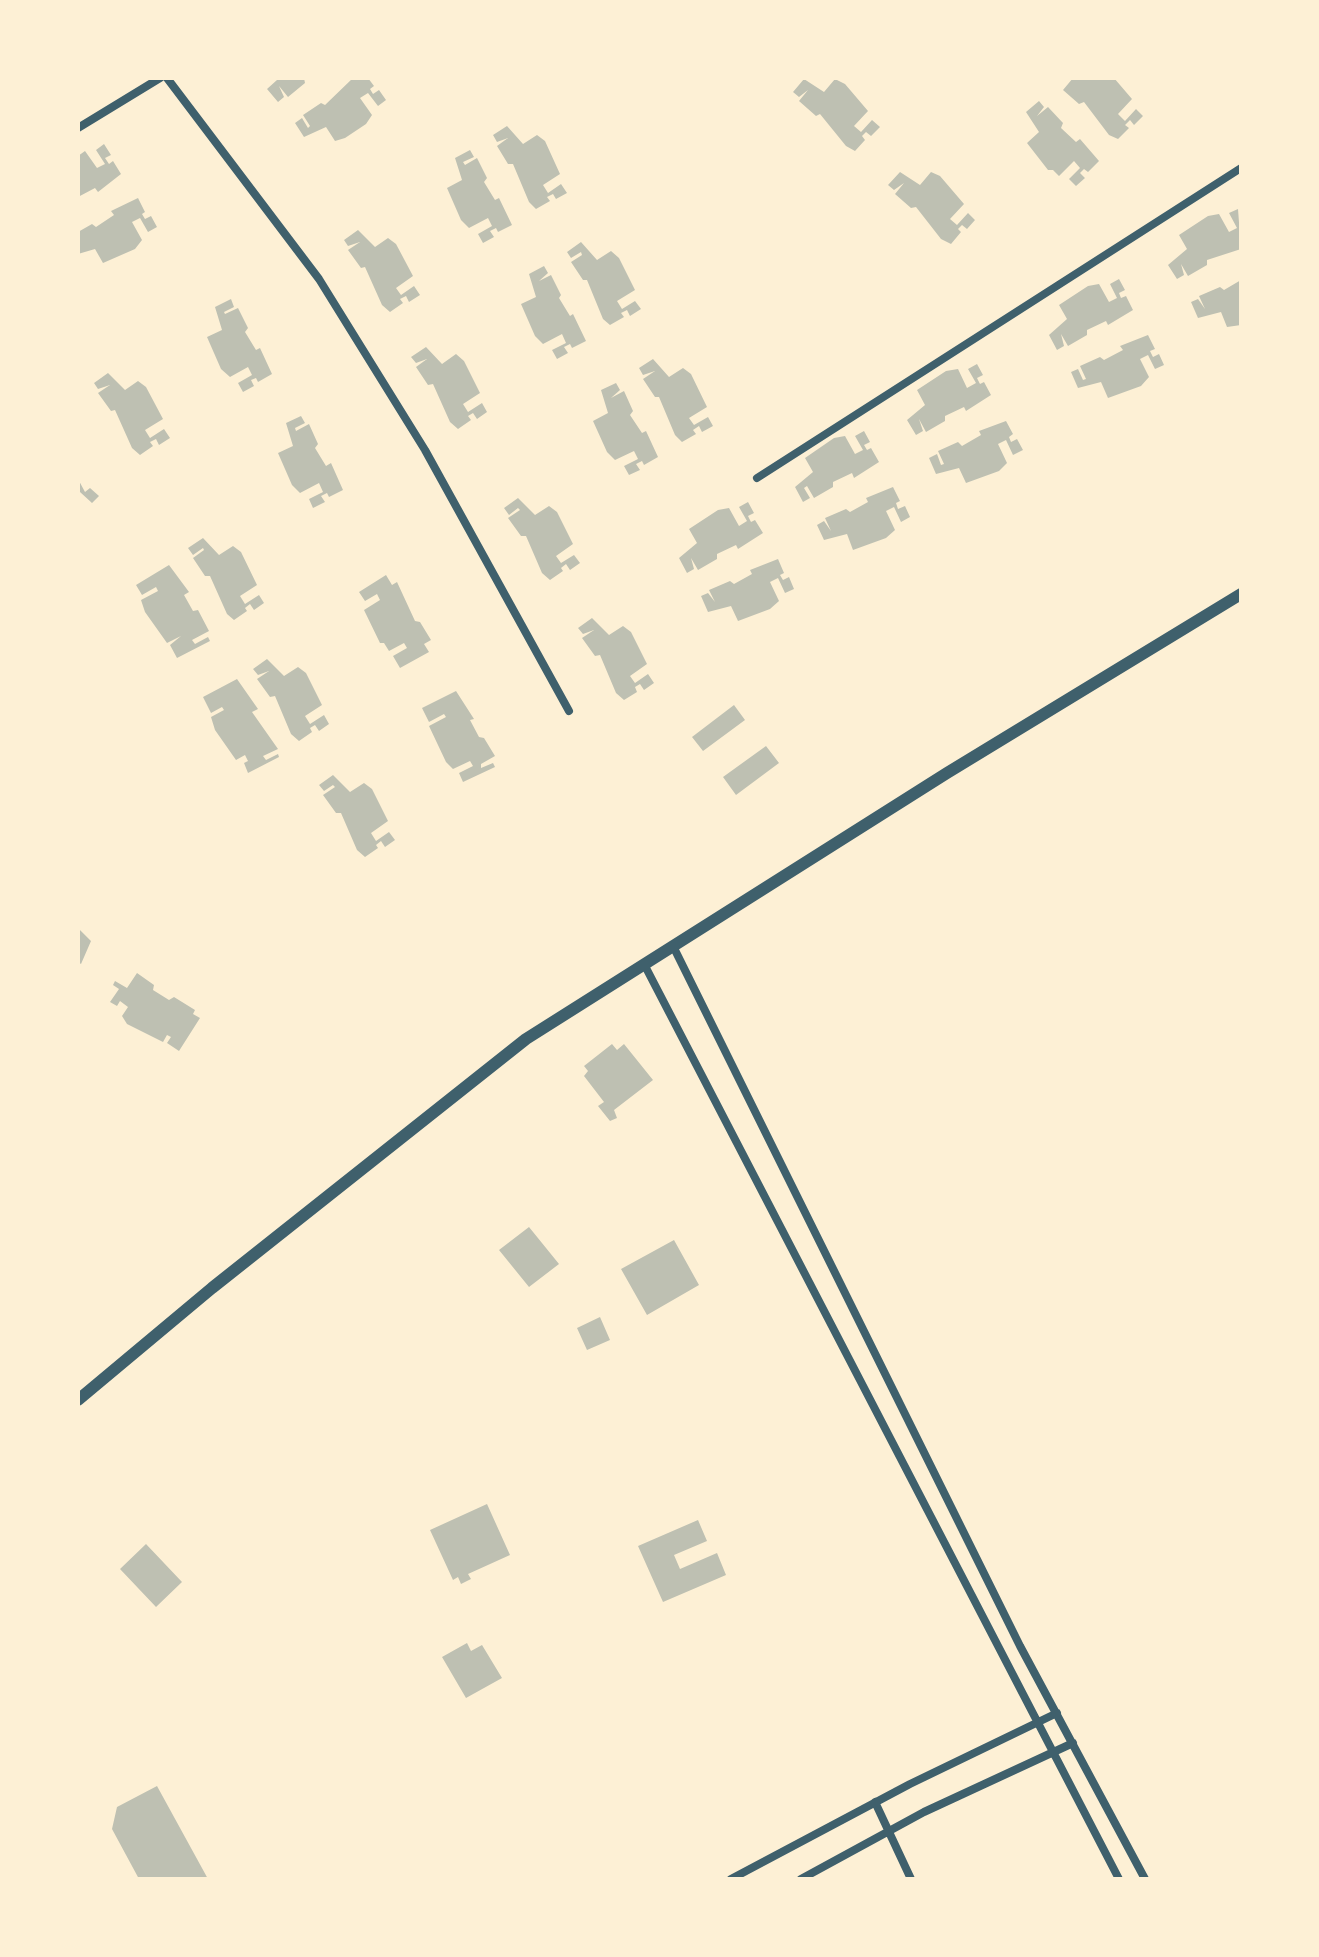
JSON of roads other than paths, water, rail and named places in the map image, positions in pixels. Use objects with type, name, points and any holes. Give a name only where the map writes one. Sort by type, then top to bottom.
[{"type":"street","points":[[78,128],[160,78]]},
{"type":"street","points":[[167,78],[319,279],[425,450],[569,711]]},
{"type":"street","points":[[757,478],[1241,168]]},
{"type":"street","points":[[78,1400],[329,1193],[526,1039],[1241,594]]},
{"type":"street","points":[[673,946],[1020,1646],[1145,1879]]},
{"type":"street","points":[[644,964],[1119,1879]]},
{"type":"street","points":[[731,1879],[875,1802],[1057,1713]]},
{"type":"street","points":[[801,1879],[888,1832],[1073,1743]]},
{"type":"street","points":[[875,1802],[911,1879]]}]
